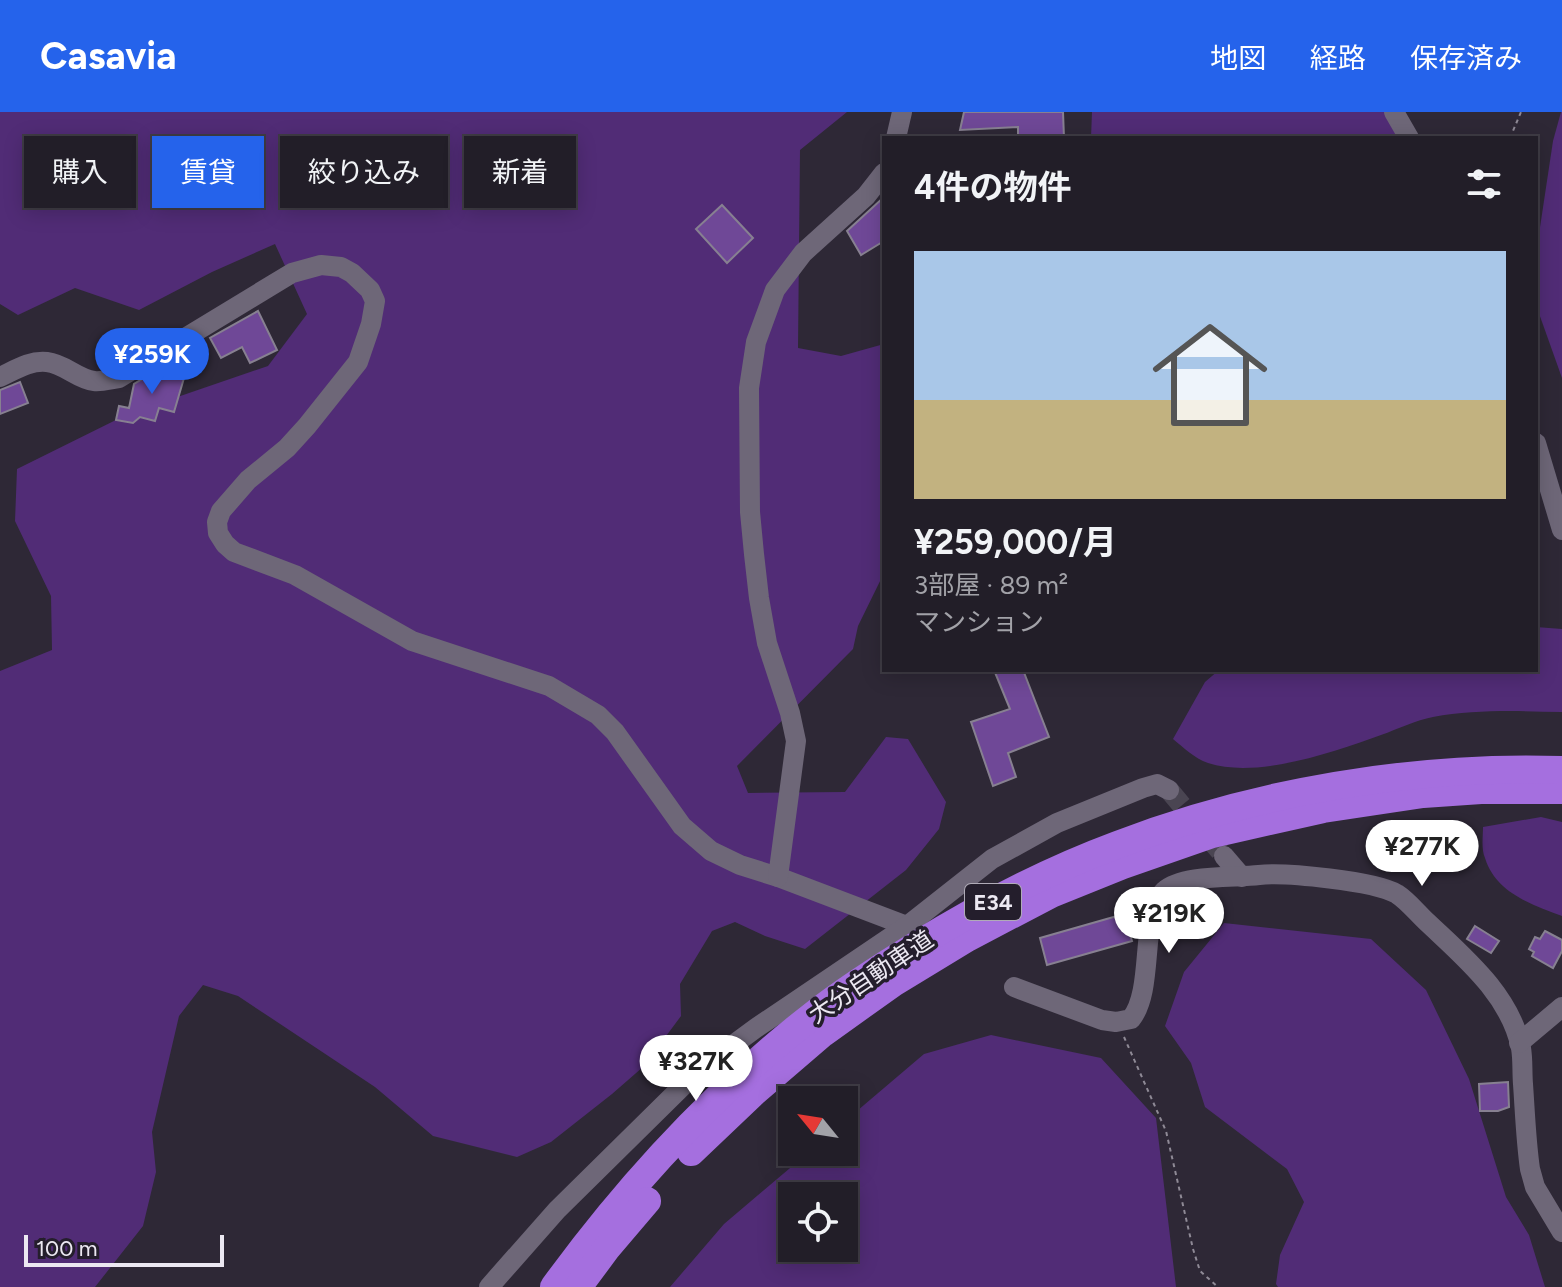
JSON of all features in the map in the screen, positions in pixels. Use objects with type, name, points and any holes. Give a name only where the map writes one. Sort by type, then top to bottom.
[{"type":"highway","name":"大分自動車道","points":[[554,1287],[593,1234],[667,1149],[739,1078],[812,1016],[880,968],[958,920],[1043,877],[1117,845],[1233,809],[1318,788],[1421,774],[1562,770]]},
{"type":"highway","name":"大分自動車道","points":[[578,1287],[679,1163],[823,1033],[905,976],[967,938],[1051,894],[1212,834],[1323,809],[1423,794],[1562,790]]},
{"type":"street","points":[[896,136],[902,112]]},
{"type":"street","points":[[1394,112],[1408,136]]},
{"type":"street","points":[[778,877],[796,741],[767,643],[759,598],[750,512],[749,388],[756,342],[775,290],[803,253],[866,196],[882,176]]},
{"type":"street","points":[[0,377],[29,364],[46,362],[95,381],[119,378],[292,273],[321,265],[341,267],[352,273],[370,290],[375,301],[358,362],[287,448],[248,480],[221,511],[217,522],[218,533],[225,544],[234,552],[295,575],[412,641],[549,686],[598,715],[615,732],[682,826],[711,851],[740,865],[907,926]]},
{"type":"street","points":[[1538,450],[1562,530]]},
{"type":"street","points":[[489,1287],[557,1210],[699,1070],[756,1028],[907,926],[992,859],[1057,823],[1143,788],[1157,784],[1169,790]]},
{"type":"street","points":[[1224,856],[1242,877]]},
{"type":"street","points":[[1014,987],[1102,1020],[1116,1022],[1131,1019],[1140,1003],[1156,905],[1164,892],[1179,883],[1271,873],[1361,883],[1396,894],[1490,984],[1511,1018],[1521,1045],[1530,1169],[1535,1187],[1562,1232]]},
{"type":"street","points":[[1519,1043],[1562,1007]]},
{"type":"path","points":[[1511,136],[1521,112]]},
{"type":"path","points":[[1116,1022],[1166,1131],[1200,1271],[1218,1287]]},
{"type":"shaded area","points":[[0,112],[847,112],[800,150],[798,348],[841,356],[882,345],[882,577],[858,626],[853,649],[737,766],[748,793],[845,792],[886,737],[908,739],[946,802],[939,829],[906,870],[805,949],[735,922],[712,931],[680,984],[681,1016],[643,1067],[551,1142],[517,1157],[433,1136],[375,1087],[238,996],[203,985],[179,1016],[152,1132],[156,1172],[143,1226],[95,1287],[0,1287],[0,671],[52,650],[51,596],[15,521],[17,469],[128,414],[268,366],[307,314],[275,244],[139,310],[75,288],[18,315],[0,304]]},
{"type":"shaded area","points":[[1092,112],[1401,112],[1395,136],[1091,136]]},
{"type":"shaded area","points":[[1562,112],[1562,378],[1538,311],[1538,243],[1553,141]]},
{"type":"shaded area","points":[[1538,627],[1562,629],[1562,712],[1449,714],[1414,722],[1319,756],[1272,766],[1249,768],[1208,763],[1173,739],[1205,682],[1217,672],[1538,672]]},
{"type":"shaded area","points":[[1541,817],[1562,822],[1562,916],[1527,902],[1506,889],[1490,870],[1484,854],[1483,827]]},
{"type":"shaded area","points":[[1224,923],[1371,939],[1426,990],[1469,1079],[1506,1197],[1529,1235],[1545,1287],[1278,1287],[1280,1255],[1304,1202],[1287,1169],[1205,1107],[1191,1063],[1165,1026],[1184,972]]},
{"type":"shaded area","points":[[991,1035],[1101,1058],[1156,1118],[1176,1287],[670,1287],[724,1224],[792,1166],[858,1166],[858,1110],[924,1054]]},
{"type":"building","points":[[964,112],[1063,112],[1064,136],[1018,136],[1018,127],[960,130]]},
{"type":"building","points":[[882,199],[882,242],[861,255],[847,231]]},
{"type":"building","points":[[722,205],[753,238],[727,263],[696,229]]},
{"type":"building","points":[[258,311],[277,350],[250,363],[242,347],[221,358],[210,338]]},
{"type":"building","points":[[169,363],[172,366],[165,373],[184,378],[174,412],[159,408],[155,421],[140,417],[133,423],[116,420],[119,406],[129,408],[134,384]]},
{"type":"building","points":[[20,382],[28,403],[0,414],[0,390]]},
{"type":"building","points":[[995,672],[1024,672],[1049,737],[1008,753],[1016,777],[993,786],[971,722],[1010,709]]},
{"type":"building","points":[[1124,914],[1132,941],[1047,965],[1040,938]]},
{"type":"building","points":[[1475,926],[1499,941],[1491,953],[1467,939]]},
{"type":"building","points":[[1545,931],[1562,940],[1562,951],[1553,968],[1532,956],[1534,952],[1529,949],[1535,937],[1540,939]]},
{"type":"building","points":[[1508,1082],[1509,1107],[1498,1111],[1480,1111],[1479,1084]]},
{"type":"tunnel","points":[[1169,790],[1224,856]]}]
